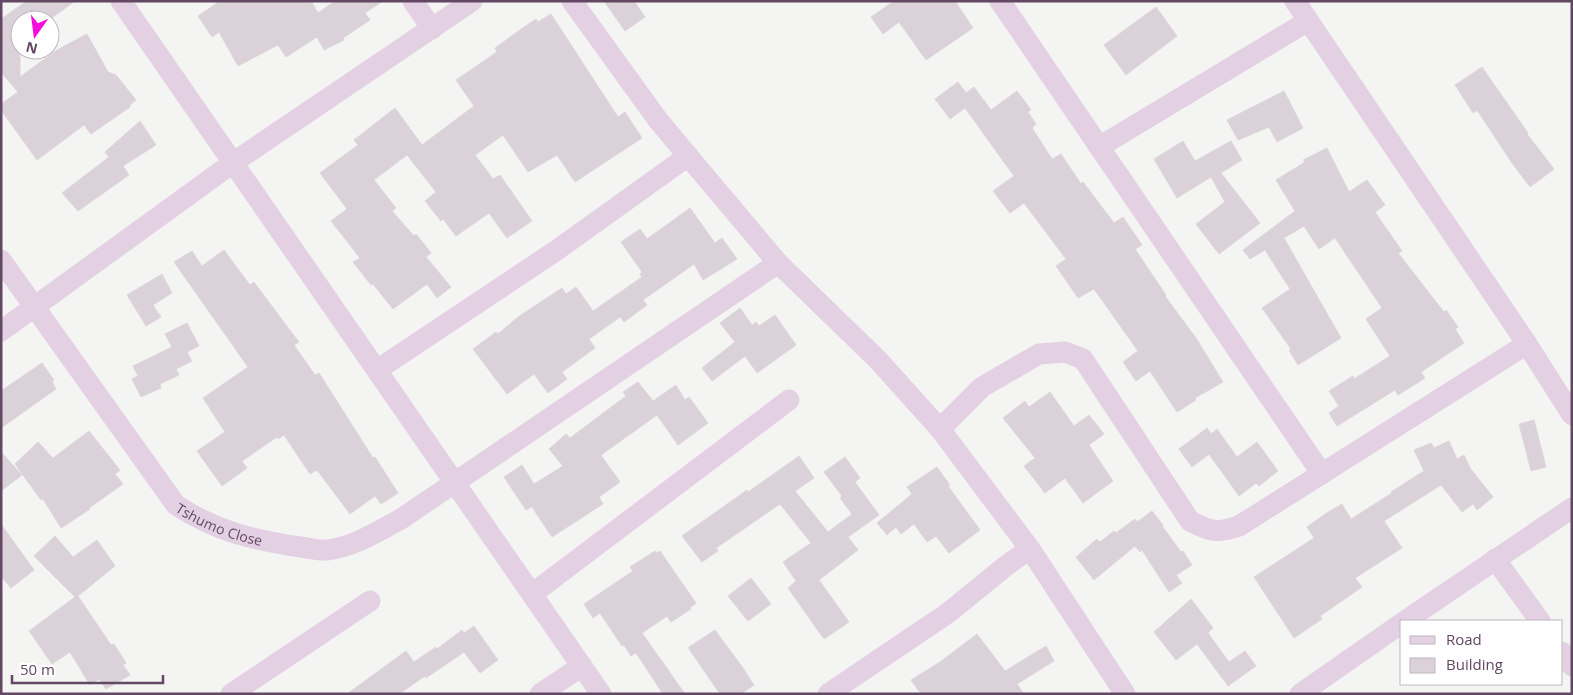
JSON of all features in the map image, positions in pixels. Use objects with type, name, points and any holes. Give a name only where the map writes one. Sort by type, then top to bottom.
[{"type":"street","points":[[121,1],[601,694]]},
{"type":"street","points":[[413,1],[432,29]]},
{"type":"street","points":[[1,331],[234,162],[472,1]]},
{"type":"street","points":[[572,1],[658,120],[778,263],[878,360],[940,429],[1030,549],[1125,694]]},
{"type":"street","points":[[1000,1],[1322,474]]},
{"type":"street","points":[[1295,1],[1527,344],[1572,415]]},
{"type":"street","points":[[1099,147],[1308,21]]},
{"type":"street","points":[[377,370],[557,250],[688,156]]},
{"type":"street","name":"Tshumo Close","points":[[1,260],[176,505],[198,519],[232,533],[265,541],[326,550],[355,542],[401,519],[778,263]]},
{"type":"street","points":[[940,429],[982,387],[1039,354],[1065,352],[1083,359],[1190,521],[1214,532],[1225,531],[1239,526],[1527,344]]},
{"type":"street","points":[[532,594],[789,400]]},
{"type":"street","points":[[1406,620],[1572,508]]},
{"type":"street","points":[[828,694],[948,613],[1006,565],[1030,549]]},
{"type":"street","points":[[1496,559],[1539,620]]},
{"type":"street","points":[[232,694],[370,601]]},
{"type":"street","points":[[1300,694],[1400,624]]},
{"type":"street","points":[[1563,653],[1572,666]]},
{"type":"street","points":[[540,694],[582,666]]},
{"type":"building","points":[[27,1],[75,1],[60,12],[60,10],[14,10]]},
{"type":"building","points":[[220,1],[311,1],[318,13],[335,1],[383,1],[365,13],[370,20],[343,38],[344,40],[324,50],[317,37],[286,57],[278,45],[238,66],[219,32],[212,37],[198,16]]},
{"type":"building","points":[[604,1],[634,1],[645,17],[625,31]]},
{"type":"building","points":[[894,1],[955,1],[973,28],[926,60],[899,22],[883,34],[871,17]]},
{"type":"building","points":[[1156,7],[1177,36],[1126,75],[1104,45]]},
{"type":"building","points":[[10,13],[10,60],[20,60],[20,77],[43,60],[60,60],[60,48],[87,34],[108,72],[116,75],[136,100],[130,107],[91,134],[84,125],[37,160],[1,110],[1,104],[18,92],[1,72],[1,19]]},
{"type":"building","points":[[551,14],[618,117],[625,112],[642,138],[575,182],[557,155],[528,172],[503,135],[475,155],[493,179],[500,175],[532,221],[507,238],[489,213],[456,236],[443,219],[441,221],[425,201],[436,192],[407,155],[374,180],[396,208],[392,211],[414,236],[416,234],[431,253],[426,257],[451,287],[437,298],[427,284],[393,309],[353,262],[360,258],[331,221],[347,209],[320,173],[358,145],[354,140],[395,108],[422,145],[474,106],[456,80],[497,52],[495,48],[524,27],[536,19],[538,22]]},
{"type":"building","points":[[1482,67],[1527,134],[1554,169],[1530,187],[1477,110],[1473,113],[1455,85]]},
{"type":"building","points":[[958,82],[966,93],[974,87],[991,110],[1017,91],[1031,110],[1028,112],[1036,124],[1032,128],[1052,159],[1061,154],[1081,184],[1083,182],[1114,223],[1123,217],[1142,245],[1135,249],[1165,296],[1196,338],[1223,382],[1195,398],[1196,400],[1177,412],[1150,371],[1136,381],[1123,362],[1138,351],[1094,289],[1078,298],[1056,266],[1066,259],[1024,203],[1010,213],[993,191],[1014,176],[965,108],[950,119],[935,99]]},
{"type":"building","points":[[1284,91],[1303,128],[1277,142],[1269,127],[1238,140],[1227,120]]},
{"type":"building","points":[[140,121],[156,145],[123,166],[129,175],[78,211],[62,193],[109,157],[105,152]]},
{"type":"building","points":[[1183,141],[1195,161],[1231,141],[1242,160],[1221,173],[1260,223],[1219,254],[1196,224],[1225,202],[1211,177],[1177,198],[1154,159]]},
{"type":"building","points":[[1327,148],[1349,192],[1367,180],[1385,205],[1375,212],[1402,251],[1398,253],[1444,312],[1446,310],[1458,327],[1455,329],[1464,343],[1421,372],[1425,378],[1398,395],[1395,390],[1337,426],[1329,413],[1339,406],[1329,391],[1353,376],[1354,379],[1390,356],[1366,319],[1382,308],[1335,238],[1319,249],[1304,226],[1284,238],[1341,338],[1298,365],[1289,350],[1291,349],[1262,308],[1290,289],[1265,250],[1250,259],[1243,250],[1295,211],[1276,180],[1305,162],[1303,160]]},
{"type":"building","points":[[690,208],[715,243],[722,238],[737,259],[703,280],[694,264],[643,300],[647,305],[624,322],[620,317],[589,339],[595,348],[562,372],[567,379],[548,393],[534,374],[507,394],[473,349],[496,332],[498,334],[518,317],[562,288],[566,294],[576,287],[593,311],[642,277],[640,274],[642,272],[621,242],[640,229],[647,239]]},
{"type":"building","points":[[224,250],[250,285],[254,282],[299,342],[294,345],[315,375],[319,373],[373,458],[375,457],[398,493],[381,504],[375,496],[350,514],[317,470],[310,474],[284,435],[278,439],[277,437],[242,461],[247,468],[222,486],[197,451],[225,432],[203,398],[248,367],[174,262],[192,251],[202,266]]},
{"type":"building","points":[[162,274],[172,293],[153,305],[161,317],[146,326],[127,295]]},
{"type":"building","points":[[740,308],[752,325],[756,322],[759,326],[775,315],[796,345],[757,373],[745,356],[712,381],[702,368],[735,342],[720,323]]},
{"type":"building","points":[[187,323],[199,346],[187,352],[192,361],[176,369],[179,375],[160,384],[161,388],[141,397],[132,379],[138,376],[133,366],[172,347],[165,334]]},
{"type":"building","points":[[42,363],[54,380],[52,381],[56,389],[1,428],[1,391]]},
{"type":"building","points":[[638,382],[653,401],[676,385],[685,400],[689,397],[708,423],[678,445],[657,415],[601,455],[620,482],[599,497],[603,504],[552,537],[532,507],[526,510],[504,477],[522,465],[534,484],[563,466],[549,449],[566,434],[570,438],[626,396],[623,392]]},
{"type":"building","points":[[1050,392],[1074,426],[1089,415],[1104,434],[1089,445],[1113,481],[1083,503],[1065,478],[1045,493],[1024,466],[1035,458],[1003,418],[1025,401],[1029,407]]},
{"type":"building","points":[[1534,420],[1546,467],[1531,471],[1519,424]]},
{"type":"building","points":[[1207,428],[1211,434],[1217,429],[1237,457],[1257,442],[1278,471],[1259,486],[1256,483],[1239,496],[1209,454],[1192,467],[1179,449]]},
{"type":"building","points":[[89,431],[120,470],[115,474],[123,484],[61,528],[43,499],[41,500],[15,464],[38,442],[53,458]]},
{"type":"building","points":[[1449,441],[1457,459],[1464,455],[1470,468],[1493,497],[1477,510],[1473,504],[1462,512],[1441,485],[1384,521],[1402,548],[1355,578],[1362,587],[1320,616],[1322,619],[1294,638],[1254,577],[1314,538],[1307,527],[1325,514],[1342,504],[1351,519],[1424,471],[1414,450],[1431,443],[1434,448]]},
{"type":"building","points":[[1,452],[22,475],[1,491]]},
{"type":"building","points":[[799,456],[814,478],[795,491],[828,532],[852,514],[840,498],[842,496],[824,472],[845,457],[860,478],[855,482],[879,515],[848,537],[858,550],[819,580],[849,622],[824,639],[788,588],[796,581],[783,562],[811,543],[780,504],[716,548],[718,551],[702,562],[682,536]]},
{"type":"building","points":[[937,467],[950,485],[948,486],[980,530],[949,553],[936,536],[927,542],[914,524],[901,534],[896,527],[887,535],[877,523],[912,494],[907,487]]},
{"type":"building","points":[[1152,511],[1192,565],[1176,575],[1182,583],[1169,592],[1142,550],[1140,552],[1135,546],[1094,580],[1076,557],[1097,539],[1100,542],[1114,531],[1116,533],[1135,519],[1137,522]]},
{"type":"building","points":[[1,524],[34,570],[11,588],[1,576]]},
{"type":"building","points":[[55,536],[73,557],[97,540],[115,566],[78,596],[111,645],[114,644],[126,663],[123,665],[130,675],[106,689],[99,679],[90,685],[70,652],[52,664],[29,631],[75,597],[34,556]]},
{"type":"building","points":[[655,551],[656,553],[660,551],[696,603],[691,609],[671,622],[667,616],[642,633],[685,694],[663,694],[636,653],[631,656],[600,613],[593,618],[584,604],[633,571],[630,567]]},
{"type":"building","points":[[751,578],[771,604],[748,621],[728,596]]},
{"type":"building","points":[[1191,599],[1213,628],[1208,633],[1229,662],[1245,651],[1256,666],[1228,686],[1197,644],[1176,660],[1154,632]]},
{"type":"building","points":[[474,626],[498,660],[480,673],[464,652],[399,694],[347,694],[406,651],[414,662],[436,647],[437,649],[462,630],[464,633]]},
{"type":"building","points":[[715,630],[754,685],[741,694],[720,694],[689,649],[689,647]]},
{"type":"building","points":[[977,634],[1005,671],[1046,646],[1054,661],[1017,684],[1024,694],[921,694],[911,680],[940,662]]}]
